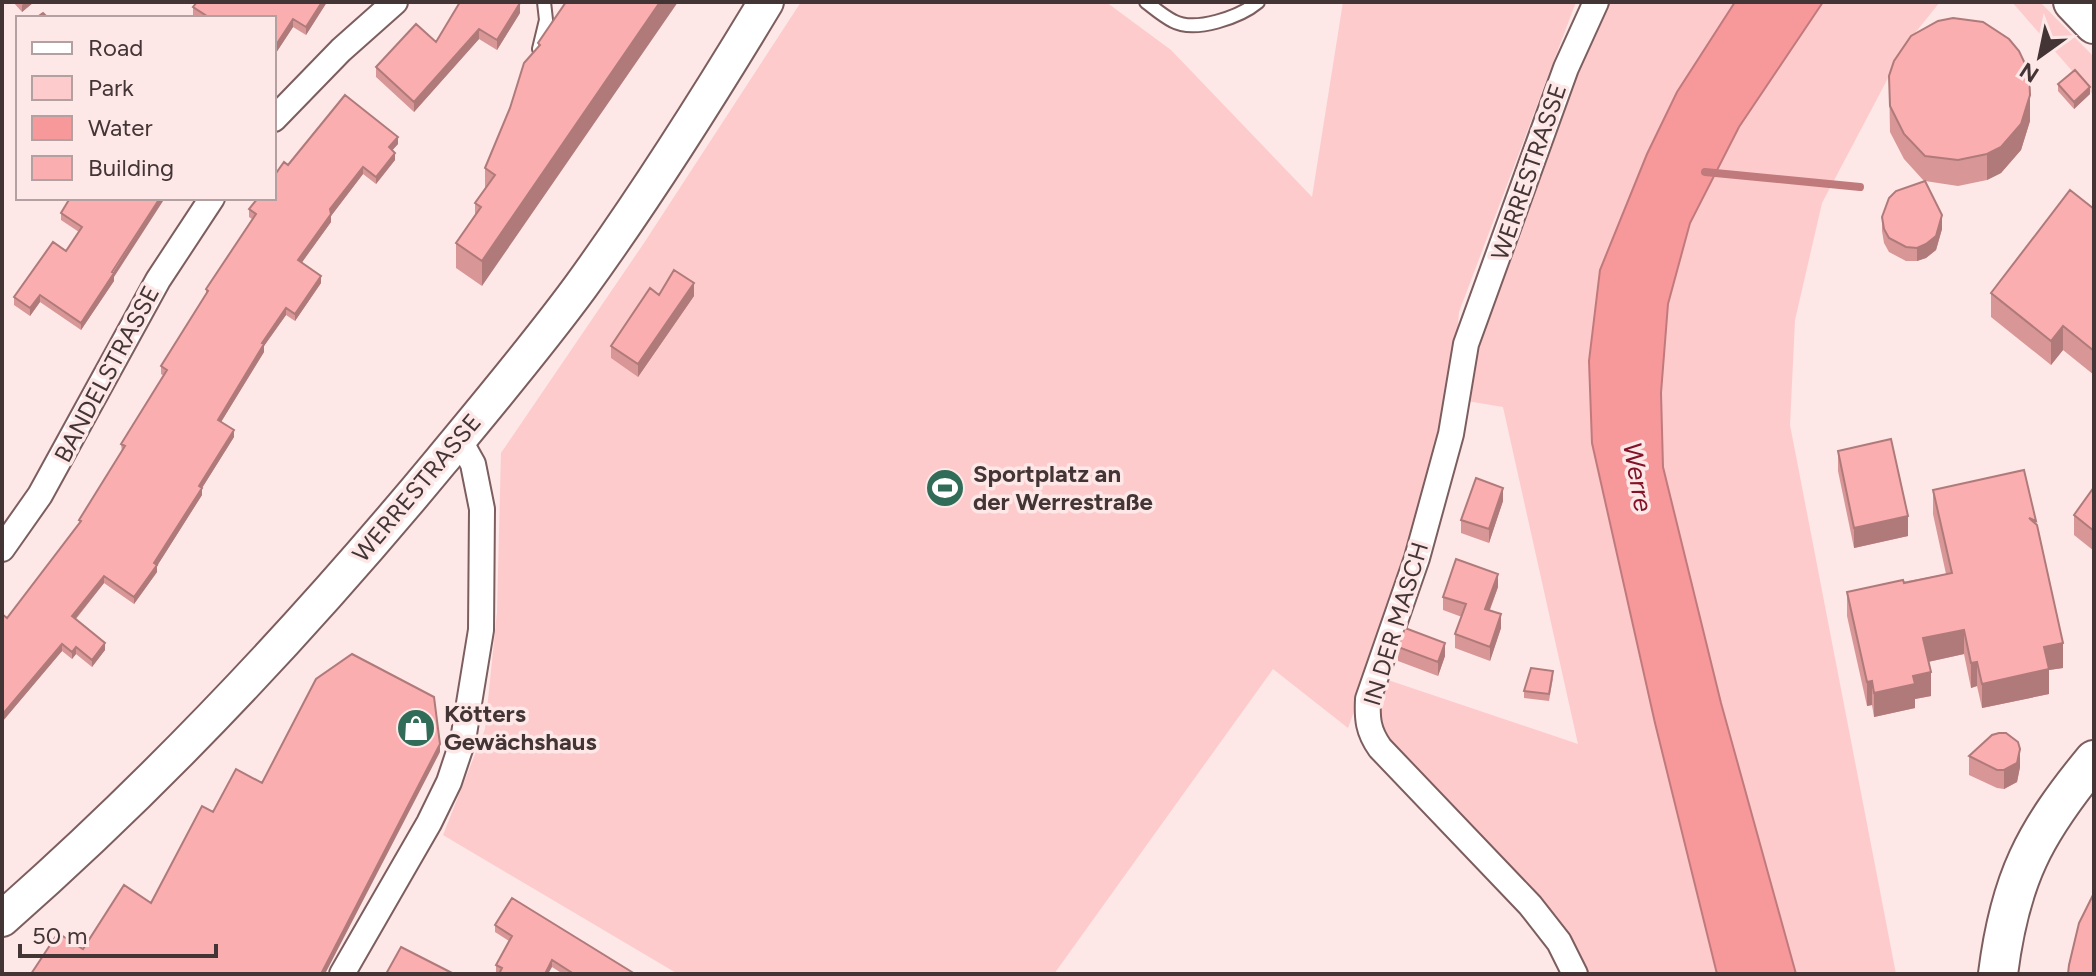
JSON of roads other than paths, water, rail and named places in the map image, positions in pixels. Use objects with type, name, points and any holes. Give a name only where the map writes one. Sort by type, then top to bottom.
[{"type":"main road","name":"WERRESTRASSE","points":[[2,919],[203,728],[305,620],[459,439],[581,285],[669,157],[766,2]]},
{"type":"main road","points":[[2073,2],[2094,24]]},
{"type":"main road","points":[[1998,974],[2014,890],[2028,854],[2064,796],[2094,760]]},
{"type":"street","points":[[276,117],[341,50],[395,2]]},
{"type":"street","name":"WERRESTRASSE","points":[[1466,344],[1566,68],[1596,2]]},
{"type":"street","name":"BANDELSTRASSE","points":[[2,549],[40,495],[158,280],[211,200]]},
{"type":"street","name":"IN DER MASCH","points":[[1466,344],[1451,434],[1417,558],[1368,699],[1369,733],[1530,905],[1559,942],[1575,974]]},
{"type":"street","points":[[342,974],[429,823],[449,782],[463,740],[481,630],[482,509],[473,464],[459,439]]},
{"type":"lane","points":[[539,49],[546,20],[544,2]]},
{"type":"lane","points":[[1146,2],[1175,23],[1206,24],[1244,13],[1258,2]]},
{"type":"water","name":"Werre","points":[[1735,2],[1823,2],[1739,127],[1690,223],[1668,304],[1661,393],[1663,467],[1721,703],[1796,974],[1717,974],[1655,723],[1592,443],[1589,361],[1600,270],[1647,154],[1677,92]]},
{"type":"waterway","points":[[1705,172],[1860,187]]},
{"type":"place","name":"Sportplatz an der Werrestraße","points":[[945,488]]},
{"type":"place","name":"Kötters Gewächshaus","points":[[416,728]]}]
